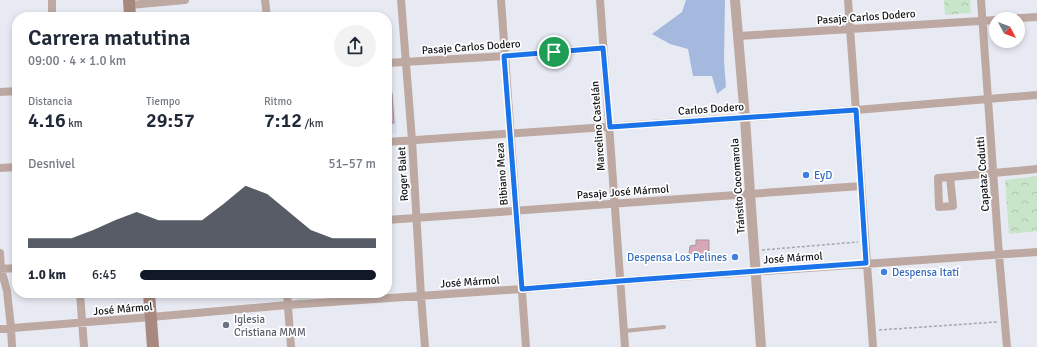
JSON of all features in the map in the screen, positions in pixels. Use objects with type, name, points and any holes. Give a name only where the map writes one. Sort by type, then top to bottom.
[{"type":"main road","points":[[149,298],[153,347]]},
{"type":"street","points":[[52,0],[52,12]]},
{"type":"street","points":[[130,7],[185,0]]},
{"type":"street","points":[[265,0],[266,12]]},
{"type":"street","name":"Roger Balet","points":[[401,0],[412,140],[425,347]]},
{"type":"street","name":"Bibiano Meza","points":[[501,0],[526,347]]},
{"type":"street","name":"Marcelino Castelán","points":[[600,0],[626,347]]},
{"type":"street","name":"Tránsito Cocomarola","points":[[735,0],[761,347]]},
{"type":"street","points":[[848,0],[872,347]]},
{"type":"street","name":"Capataz Codutti","points":[[982,0],[993,173],[1007,347]]},
{"type":"street","points":[[1025,18],[1037,17]]},
{"type":"street","name":"Pasaje Carlos Dodero","points":[[738,36],[989,21]]},
{"type":"street","name":"Pasaje Carlos Dodero","points":[[392,63],[603,48]]},
{"type":"street","points":[[0,92],[12,91]]},
{"type":"street","name":"Carlos Dodero","points":[[392,142],[856,110],[1037,95]]},
{"type":"street","points":[[0,168],[12,167]]},
{"type":"street","points":[[950,177],[1037,169]]},
{"type":"street","name":"Pasaje José Mármol","points":[[392,220],[861,186]]},
{"type":"street","name":"José Mármol","points":[[392,298],[1037,252]]},
{"type":"street","points":[[0,253],[1,269],[7,290],[12,347]]},
{"type":"street","points":[[1,269],[12,268]]},
{"type":"street","points":[[80,298],[84,347]]},
{"type":"street","points":[[287,298],[291,347]]},
{"type":"street","name":"José Mármol","points":[[0,329],[391,298]]},
{"type":"lane","points":[[624,331],[664,327]]},
{"type":"path","points":[[754,251],[865,241]]},
{"type":"path","points":[[871,331],[1005,322]]},
{"type":"shaded area","points":[[392,90],[397,133],[392,134]]},
{"type":"green space","points":[[944,0],[970,0],[971,13],[945,15]]},
{"type":"green space","points":[[1037,176],[1037,231],[1009,234],[1005,180]]},
{"type":"green space","points":[[297,298],[314,298],[297,300]]},
{"type":"water","points":[[686,0],[725,0],[724,61],[726,87],[717,94],[712,76],[693,76],[688,49],[670,44],[652,34],[682,12]]},
{"type":"building","points":[[392,93],[394,123],[392,123]]},
{"type":"building","points":[[696,240],[709,240],[709,255],[697,256],[696,254],[689,254],[690,246],[696,245]]},
{"type":"place","name":"EyD","points":[[806,175]]},
{"type":"place","name":"Despensa Los Pelines","points":[[735,257]]},
{"type":"place","name":"Despensa Itatí","points":[[884,272]]},
{"type":"place","name":"Iglesia Cristiana MMM","points":[[226,325]]},
{"type":"route","points":[[603,48],[610,127],[856,110],[866,263],[522,289],[504,56],[554,52],[603,48]]}]
